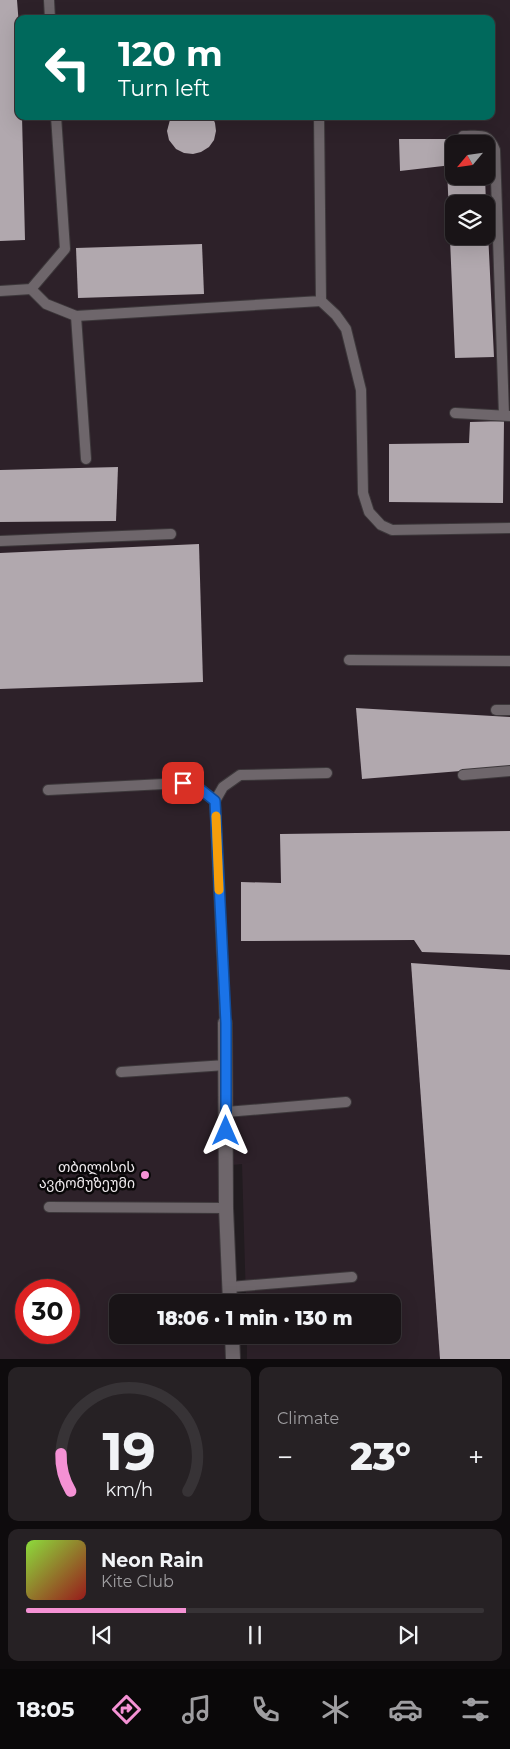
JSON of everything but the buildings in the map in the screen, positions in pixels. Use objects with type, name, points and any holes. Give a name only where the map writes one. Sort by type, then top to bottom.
[{"type":"street","points":[[226,1023],[226,1208],[230,1294]]},
{"type":"street","points":[[232,1344],[233,1359]]},
{"type":"lane","points":[[49,0],[50,15]]},
{"type":"lane","points":[[0,291],[31,289],[65,249],[56,120]]},
{"type":"lane","points":[[319,120],[321,301],[336,315],[346,329],[361,390],[362,493],[369,512],[381,524],[392,530],[510,528]]},
{"type":"lane","points":[[455,413],[507,416],[495,150]]},
{"type":"lane","points":[[31,289],[46,304],[76,316],[321,301]]},
{"type":"lane","points":[[76,316],[86,459]]},
{"type":"lane","points":[[0,542],[171,534]]},
{"type":"lane","points":[[349,660],[510,660]]},
{"type":"lane","points":[[496,710],[510,710]]},
{"type":"lane","points":[[463,775],[510,771]]},
{"type":"lane","points":[[226,1023],[215,801],[223,787],[240,775],[327,773]]},
{"type":"lane","points":[[48,790],[183,783],[200,789],[215,801]]},
{"type":"lane","points":[[122,1072],[226,1065]]},
{"type":"lane","points":[[226,1112],[346,1102]]},
{"type":"lane","points":[[49,1207],[226,1208]]},
{"type":"lane","points":[[230,1286],[352,1277]]},
{"type":"shaded area","points":[[0,0],[510,0],[510,1359],[247,1359],[247,1344],[401,1344],[401,1294],[246,1294],[242,1164],[223,1166],[223,1294],[109,1294],[109,1344],[224,1344],[227,1359],[0,1359]]},
{"type":"slow traffic","points":[[216,816],[219,890]]},
{"type":"place","name":"თბილისის ავტომუზეუმი","points":[[145,1175]]},
{"type":"route","points":[[183,783],[200,789],[215,801],[226,1023],[226,1131]]}]
